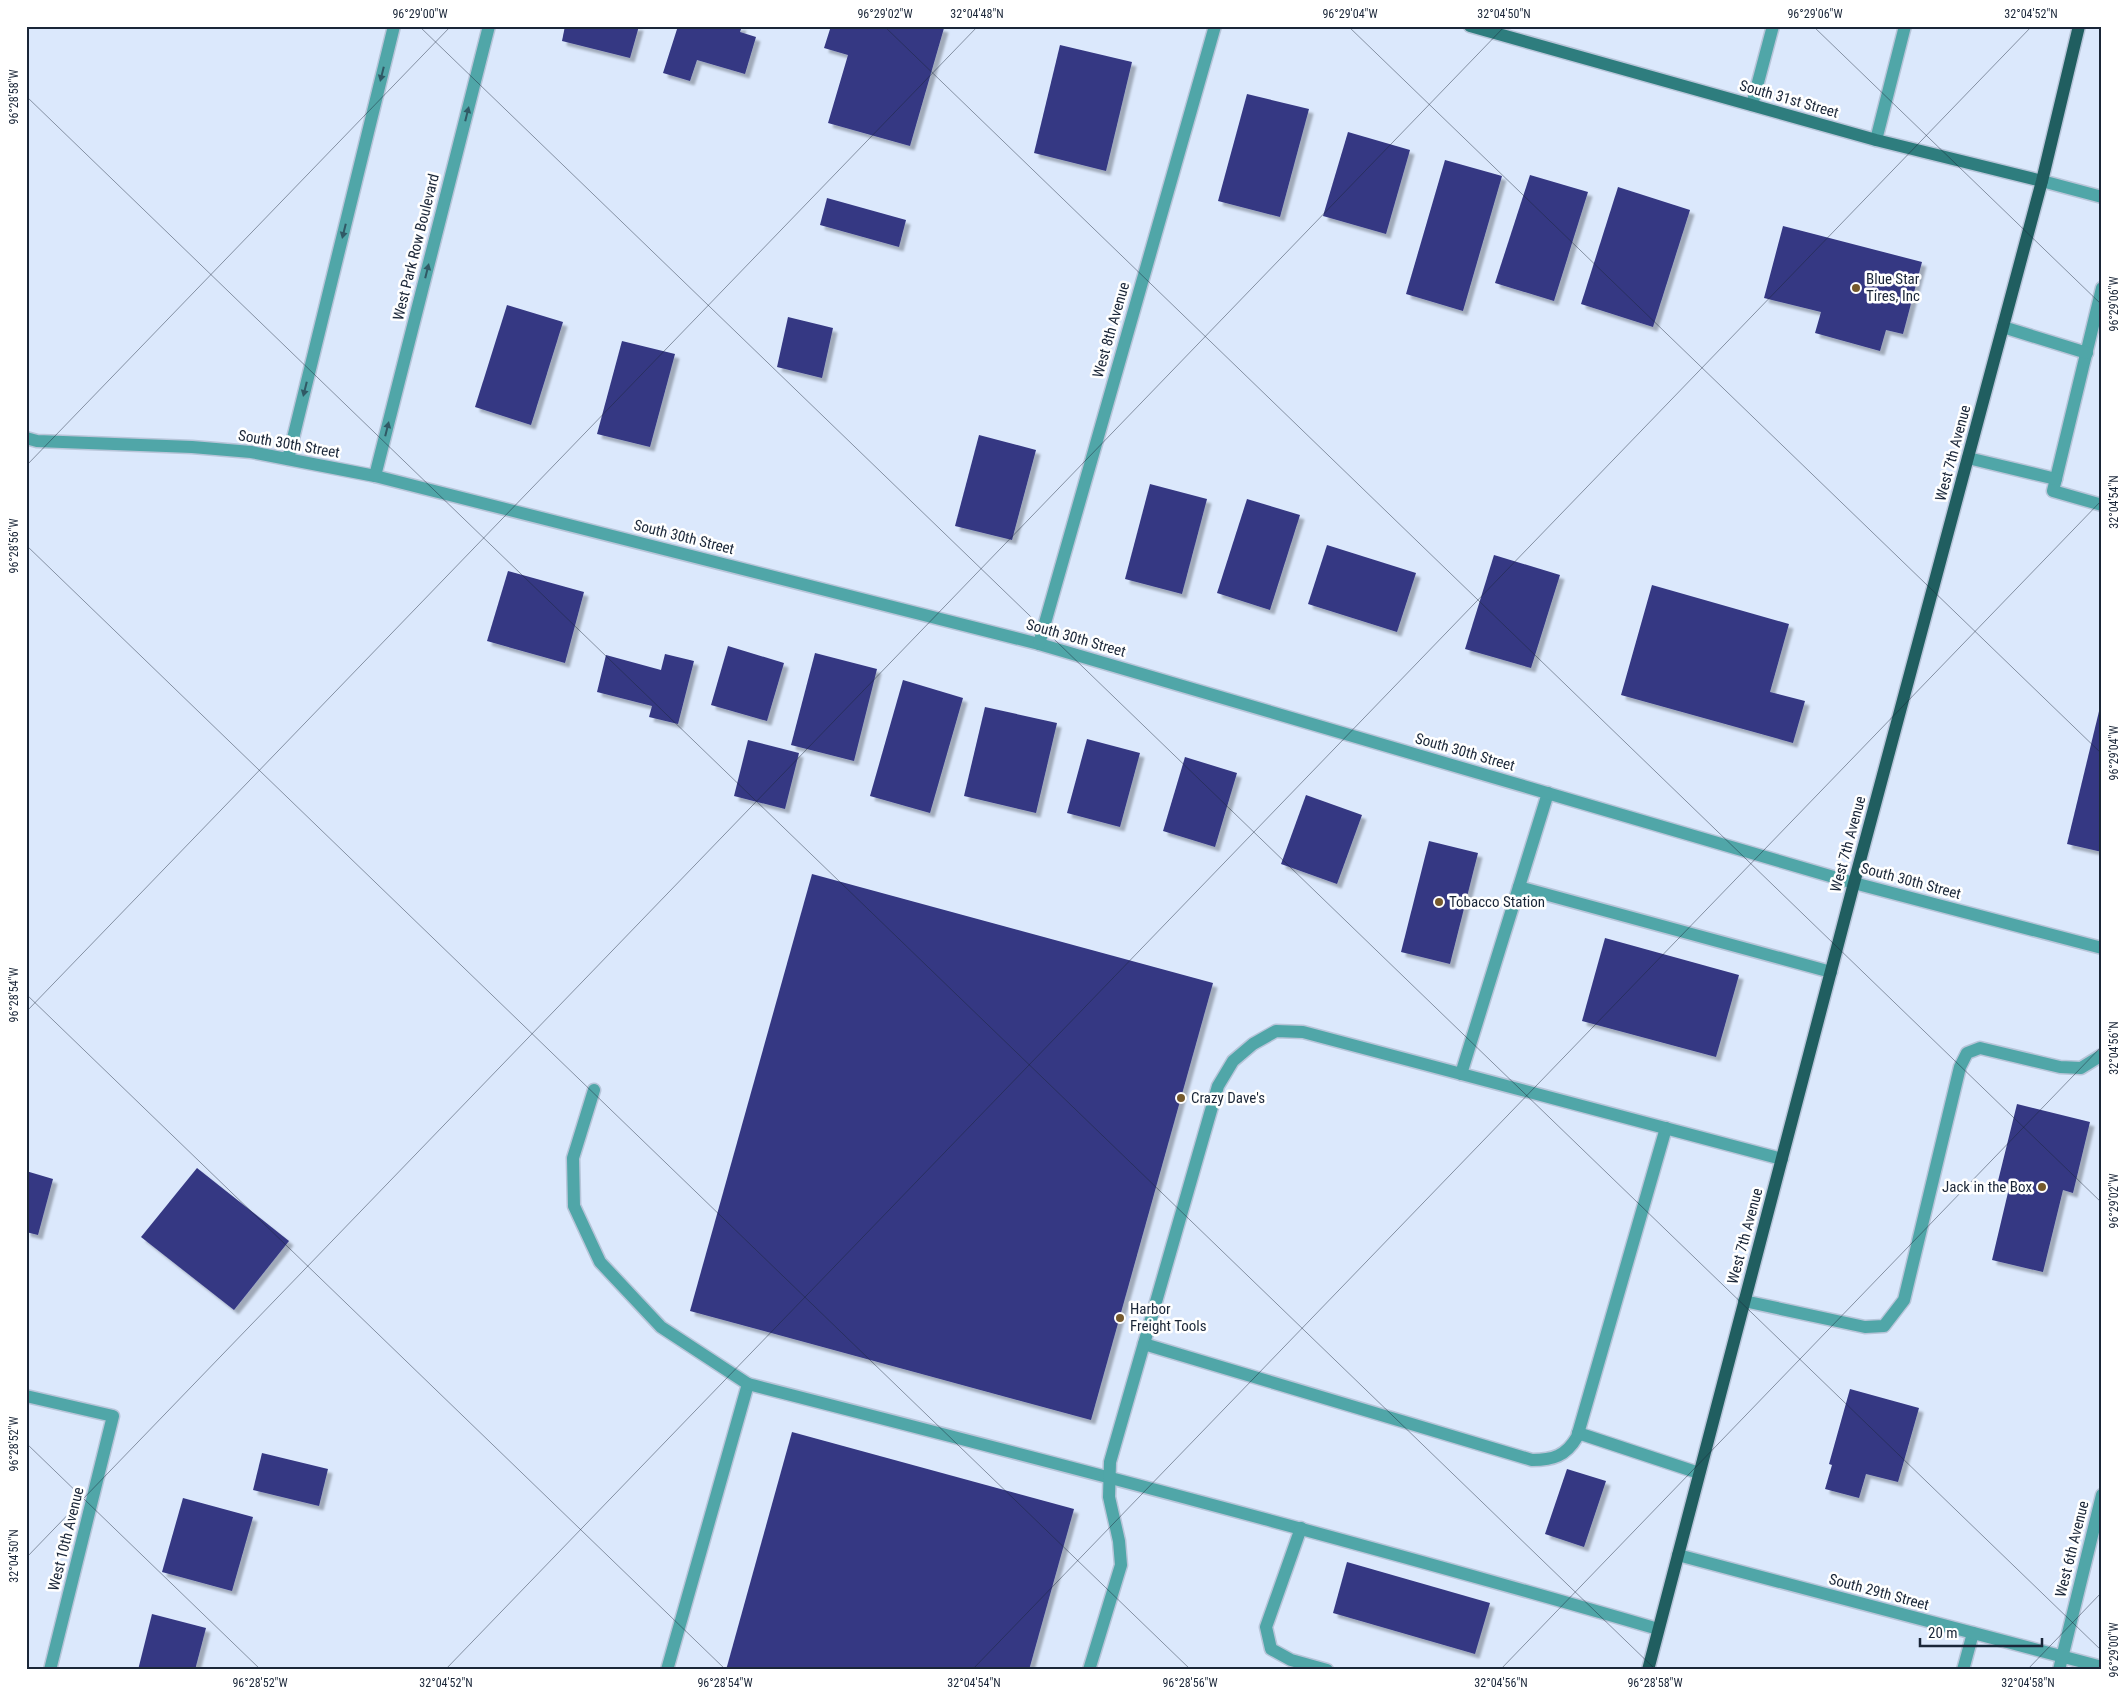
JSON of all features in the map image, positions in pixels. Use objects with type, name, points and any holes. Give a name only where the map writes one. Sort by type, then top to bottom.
[{"type":"main road","name":"West 7th Avenue","points":[[1648,1670],[1854,883],[2042,181],[2079,26]]},
{"type":"street","points":[[288,459],[394,26]]},
{"type":"street","name":"West Park Row Boulevard","points":[[375,476],[489,26]]},
{"type":"street","name":"West 8th Avenue","points":[[1038,644],[1215,26]]},
{"type":"street","name":"South 31st Street","points":[[1470,26],[1876,140],[2042,181],[2102,198]]},
{"type":"street","points":[[1752,105],[1773,26]]},
{"type":"street","points":[[1876,140],[1906,26]]},
{"type":"street","points":[[2102,288],[2053,491],[2102,505]]},
{"type":"street","points":[[2003,327],[2087,353]]},
{"type":"street","name":"South 30th Street","points":[[26,438],[37,441],[251,452],[375,476],[1038,644],[1854,883],[2102,948]]},
{"type":"street","points":[[1968,458],[2056,479]]},
{"type":"street","points":[[1461,1074],[1548,793]]},
{"type":"street","points":[[1519,887],[1831,972]]},
{"type":"street","points":[[1089,1670],[1121,1565],[1119,1541],[1109,1497],[1110,1462],[1218,1086],[1233,1062],[1253,1044],[1276,1031],[1303,1032],[1782,1159]]},
{"type":"street","points":[[1744,1301],[1865,1327],[1884,1326],[1904,1300],[1958,1075],[1968,1053],[1980,1048],[2060,1067],[2081,1068],[2102,1055]]},
{"type":"street","points":[[594,1090],[574,1158],[574,1206],[600,1262],[661,1327],[748,1384],[1109,1476],[1470,1574],[1658,1629]]},
{"type":"street","points":[[1144,1344],[1532,1460],[1548,1460],[1570,1449],[1578,1433],[1666,1128]]},
{"type":"street","points":[[666,1670],[748,1384]]},
{"type":"street","name":"West 10th Avenue","points":[[26,1396],[113,1416],[50,1670]]},
{"type":"street","points":[[1578,1433],[1699,1473]]},
{"type":"street","name":"West 6th Avenue","points":[[2059,1670],[2102,1495]]},
{"type":"street","points":[[1301,1528],[1266,1627],[1271,1649],[1291,1660],[1327,1670]]},
{"type":"street","name":"South 29th Street","points":[[1678,1555],[2102,1668]]},
{"type":"street","points":[[1963,1670],[1973,1633]]},
{"type":"building","points":[[565,26],[639,26],[630,58],[562,41]]},
{"type":"building","points":[[678,26],[742,26],[740,32],[756,37],[745,74],[697,60],[690,81],[663,73]]},
{"type":"building","points":[[831,26],[936,26],[944,28],[910,146],[828,123],[848,55],[824,48]]},
{"type":"building","points":[[1060,45],[1132,62],[1106,171],[1034,153]]},
{"type":"building","points":[[1247,94],[1309,109],[1280,217],[1218,201]]},
{"type":"building","points":[[1348,132],[1410,150],[1386,234],[1323,216]]},
{"type":"building","points":[[1445,160],[1502,176],[1463,311],[1406,294]]},
{"type":"building","points":[[1530,175],[1588,192],[1554,301],[1495,283]]},
{"type":"building","points":[[1618,187],[1690,210],[1653,327],[1581,304]]},
{"type":"building","points":[[827,198],[906,220],[899,247],[820,225]]},
{"type":"building","points":[[1783,226],[1922,262],[1903,334],[1886,330],[1880,351],[1815,333],[1821,312],[1764,298]]},
{"type":"building","points":[[507,305],[563,322],[531,425],[475,407]]},
{"type":"building","points":[[788,317],[833,328],[822,378],[777,367]]},
{"type":"building","points":[[622,341],[675,354],[650,447],[597,434]]},
{"type":"building","points":[[979,435],[1036,450],[1012,540],[955,526]]},
{"type":"building","points":[[1150,484],[1207,499],[1182,594],[1125,579]]},
{"type":"building","points":[[1247,499],[1300,515],[1270,610],[1217,593]]},
{"type":"building","points":[[1327,545],[1416,573],[1397,632],[1308,604]]},
{"type":"building","points":[[1494,555],[1560,575],[1531,668],[1465,649]]},
{"type":"building","points":[[508,571],[584,592],[565,663],[487,641]]},
{"type":"building","points":[[1652,585],[1789,624],[1770,692],[1805,701],[1793,743],[1621,695]]},
{"type":"building","points":[[728,646],[784,663],[767,721],[711,705]]},
{"type":"building","points":[[815,653],[877,669],[854,761],[791,745]]},
{"type":"building","points":[[665,654],[694,661],[678,724],[649,717],[652,706],[597,692],[606,655],[661,670]]},
{"type":"building","points":[[903,680],[963,698],[930,813],[870,796]]},
{"type":"building","points":[[2102,703],[2102,852],[2067,844]]},
{"type":"building","points":[[985,707],[1057,723],[1036,813],[964,796]]},
{"type":"building","points":[[1087,739],[1140,753],[1120,827],[1067,813]]},
{"type":"building","points":[[748,740],[799,753],[785,809],[734,796]]},
{"type":"building","points":[[1185,757],[1237,773],[1215,847],[1163,831]]},
{"type":"building","points":[[1306,795],[1362,815],[1337,884],[1281,864]]},
{"type":"building","name":"Tobacco Station","points":[[1429,841],[1478,853],[1450,964],[1401,952]]},
{"type":"building","points":[[812,874],[1213,983],[1091,1420],[690,1311]]},
{"type":"building","points":[[1605,938],[1739,975],[1716,1057],[1582,1021]]},
{"type":"building","name":"Jack in the Box","points":[[2017,1104],[2090,1122],[2073,1193],[2063,1190],[2043,1272],[1992,1260],[2010,1184],[1998,1181]]},
{"type":"building","points":[[197,1168],[289,1241],[234,1310],[141,1237]]},
{"type":"building","points":[[26,1171],[53,1179],[38,1235],[26,1232]]},
{"type":"building","points":[[1850,1389],[1919,1408],[1898,1482],[1866,1474],[1859,1498],[1825,1489],[1832,1465],[1829,1464]]},
{"type":"building","points":[[792,1432],[1074,1509],[1029,1670],[726,1670]]},
{"type":"building","points":[[262,1453],[328,1469],[319,1506],[253,1490]]},
{"type":"building","points":[[1567,1469],[1606,1481],[1584,1547],[1545,1534]]},
{"type":"building","points":[[183,1498],[253,1517],[232,1591],[162,1572]]},
{"type":"building","points":[[1347,1562],[1490,1603],[1475,1654],[1333,1613]]},
{"type":"building","points":[[152,1614],[206,1628],[195,1670],[138,1670]]},
{"type":"place","name":"Blue Star Tires, Inc","points":[[1856,288]]},
{"type":"place","name":"Tobacco Station","points":[[1439,902]]},
{"type":"place","name":"Crazy Dave's","points":[[1181,1098]]},
{"type":"place","name":"Jack in the Box","points":[[2042,1187]]},
{"type":"place","name":"Harbor Freight Tools","points":[[1120,1318]]}]
